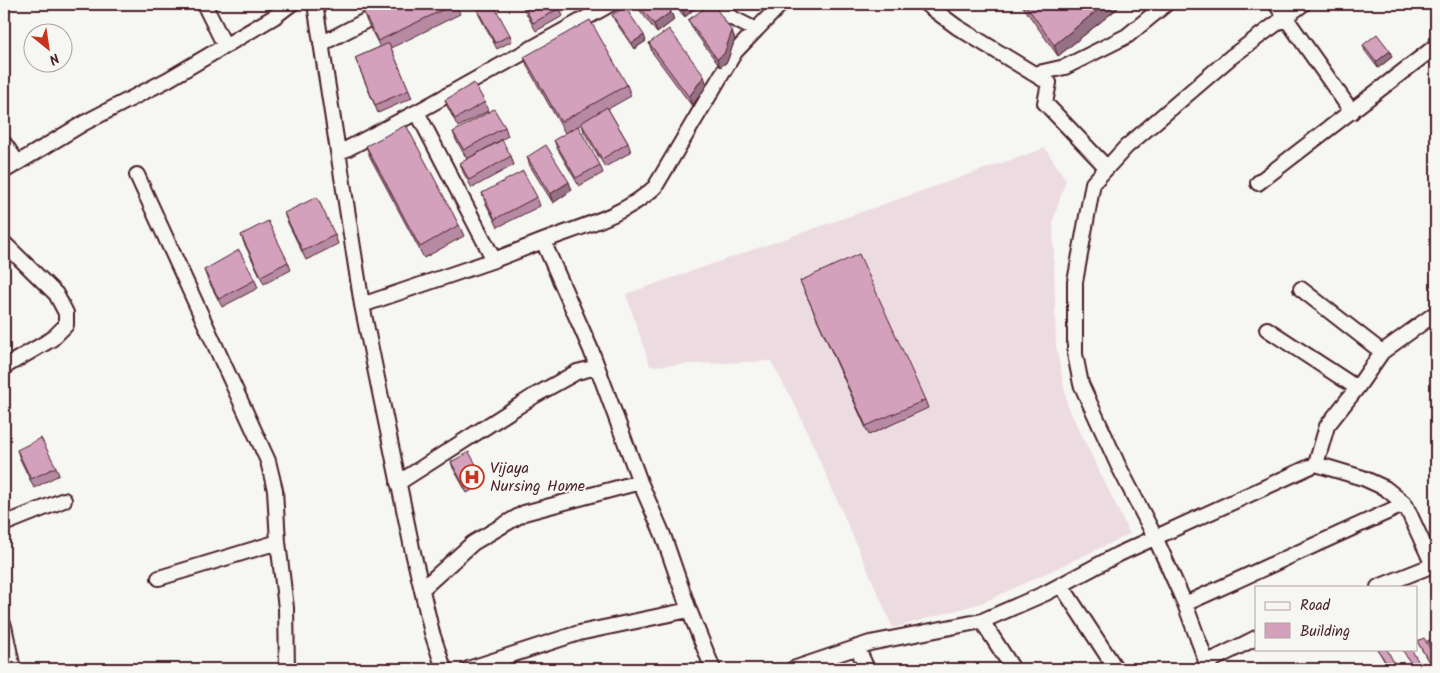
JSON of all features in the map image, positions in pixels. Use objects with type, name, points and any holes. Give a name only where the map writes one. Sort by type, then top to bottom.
[{"type":"street","points":[[204,4],[225,46]]},
{"type":"street","points":[[4,170],[84,123],[167,80],[274,17],[291,4]]},
{"type":"street","points":[[315,4],[362,305],[398,483],[432,633],[444,669]]},
{"type":"street","points":[[321,44],[398,4]]},
{"type":"street","points":[[339,153],[417,112],[611,4]]},
{"type":"street","points":[[709,4],[756,30]]},
{"type":"street","points":[[362,305],[494,260],[619,212],[644,197],[655,187],[735,52],[781,4]]},
{"type":"street","points":[[926,4],[958,27],[1048,83],[1045,103],[1107,168]]},
{"type":"street","points":[[1034,74],[1065,67],[1126,36],[1166,4]]},
{"type":"street","points":[[1276,4],[1352,112]]},
{"type":"street","points":[[1255,639],[1207,666],[1185,604],[1155,537],[1118,465],[1081,384],[1075,354],[1075,282],[1093,183],[1126,147],[1231,57],[1303,4]]},
{"type":"street","points":[[1258,183],[1436,46]]},
{"type":"street","points":[[417,112],[494,260]]},
{"type":"street","points":[[4,143],[17,162]]},
{"type":"street","points":[[137,175],[268,461],[275,490],[278,542],[286,608],[287,669]]},
{"type":"street","points":[[543,240],[592,350],[640,482],[713,669]]},
{"type":"street","points":[[4,243],[56,294],[66,313],[66,325],[52,339],[4,367]]},
{"type":"street","points":[[1301,289],[1382,352]]},
{"type":"street","points":[[1316,464],[1327,426],[1358,388],[1382,352],[1436,313]]},
{"type":"street","points":[[1267,329],[1358,388]]},
{"type":"street","points":[[398,483],[534,396],[577,372],[597,367]]},
{"type":"street","points":[[793,669],[870,643],[982,621],[1046,593],[1155,537],[1316,464],[1363,478],[1385,488],[1405,504],[1435,565],[1381,586]]},
{"type":"street","points":[[422,589],[473,544],[524,513],[640,482]]},
{"type":"street","points":[[4,524],[64,500]]},
{"type":"street","points":[[1185,604],[1405,504]]},
{"type":"street","points":[[159,578],[278,542]]},
{"type":"street","points":[[1061,585],[1116,669]]},
{"type":"street","points":[[468,669],[579,633],[689,610]]},
{"type":"street","points":[[982,621],[1013,669]]},
{"type":"street","points":[[4,626],[13,669]]},
{"type":"street","points":[[857,648],[867,669]]},
{"type":"shaded area","points":[[1045,148],[1066,180],[1053,220],[1056,346],[1068,407],[1130,534],[982,603],[893,628],[798,411],[771,361],[650,366],[626,294]]},
{"type":"building","points":[[378,4],[455,4],[378,41],[363,11]]},
{"type":"building","points":[[487,4],[493,4],[510,35],[495,43],[477,9]]},
{"type":"building","points":[[523,4],[558,4],[560,8],[533,23]]},
{"type":"building","points":[[638,4],[665,4],[671,12],[654,24]]},
{"type":"building","points":[[677,4],[687,4],[682,9]]},
{"type":"building","points":[[713,4],[732,31],[724,54],[717,59],[688,20]]},
{"type":"building","points":[[1025,4],[1105,4],[1054,45]]},
{"type":"building","points":[[625,7],[644,35],[632,43],[612,15]]},
{"type":"building","points":[[590,20],[627,85],[561,122],[524,57]]},
{"type":"building","points":[[669,29],[704,76],[689,97],[649,43]]},
{"type":"building","points":[[1377,34],[1390,51],[1376,62],[1363,45]]},
{"type":"building","points":[[389,43],[409,90],[375,105],[355,58]]},
{"type":"building","points":[[474,83],[485,102],[455,119],[445,100]]},
{"type":"building","points":[[607,107],[628,143],[602,159],[581,123]]},
{"type":"building","points":[[494,109],[505,127],[464,150],[453,132]]},
{"type":"building","points":[[406,125],[459,225],[420,247],[366,146]]},
{"type":"building","points":[[578,126],[600,165],[576,178],[554,140]]},
{"type":"building","points":[[502,140],[511,156],[469,180],[460,163]]},
{"type":"building","points":[[546,145],[569,182],[550,194],[527,157]]},
{"type":"building","points":[[523,171],[537,197],[495,219],[482,193]]},
{"type":"building","points":[[317,197],[335,235],[303,251],[284,213]]},
{"type":"building","points":[[268,221],[288,262],[261,276],[241,235]]},
{"type":"building","points":[[239,250],[255,280],[219,299],[204,270]]},
{"type":"building","points":[[859,254],[925,400],[866,426],[800,281]]},
{"type":"building","points":[[41,438],[56,467],[31,479],[17,450]]},
{"type":"building","points":[[469,452],[483,477],[465,487],[451,462]]},
{"type":"building","points":[[1424,638],[1435,658],[1429,662],[1418,641]]},
{"type":"building","points":[[1434,638],[1436,641],[1436,655],[1427,641]]},
{"type":"building","points":[[1378,650],[1388,650],[1396,667],[1390,669]]},
{"type":"building","points":[[1403,650],[1412,650],[1421,666],[1414,669]]},
{"type":"place","name":"Vijaya Nursing Home","points":[[472,477]]}]
